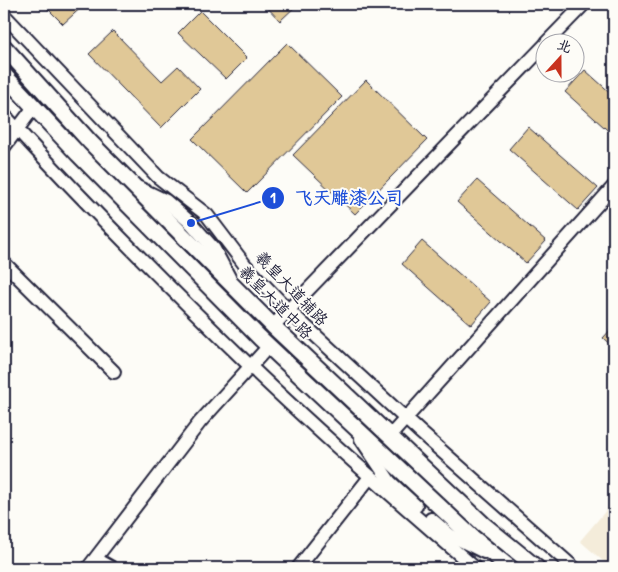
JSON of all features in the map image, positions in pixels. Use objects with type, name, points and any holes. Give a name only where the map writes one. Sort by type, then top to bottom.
[{"type":"main road","name":"羲皇大道中路","points":[[4,47],[130,184],[273,326],[483,524],[536,568]]},
{"type":"main road","points":[[4,75],[268,347],[472,537],[504,564]]},
{"type":"street","points":[[557,32],[584,4]]},
{"type":"street","name":"羲皇大道辅路","points":[[4,15],[158,177],[207,215],[245,265],[288,310],[405,419],[574,568]]},
{"type":"street","points":[[273,326],[536,54]]},
{"type":"street","points":[[4,147],[34,107]]},
{"type":"street","points":[[4,115],[176,293],[250,366],[370,477],[474,568]]},
{"type":"street","points":[[390,436],[614,186]]},
{"type":"street","points":[[4,263],[114,372]]},
{"type":"street","points":[[112,568],[92,564],[200,422],[268,347]]},
{"type":"street","points":[[298,568],[370,477]]},
{"type":"shaded area","points":[[614,501],[614,568],[611,568],[580,541]]},
{"type":"building","points":[[43,4],[85,4],[63,24]]},
{"type":"building","points":[[264,4],[298,4],[280,21]]},
{"type":"building","points":[[200,11],[247,58],[226,79],[178,33]]},
{"type":"building","points":[[113,31],[162,81],[178,66],[200,89],[161,128],[89,54]]},
{"type":"building","points":[[287,43],[342,97],[247,193],[192,139]]},
{"type":"building","points":[[586,71],[614,96],[614,136],[565,92],[574,82],[586,82]]},
{"type":"building","points":[[366,80],[427,140],[355,214],[293,155]]},
{"type":"building","points":[[528,127],[598,188],[578,210],[509,149]]},
{"type":"building","points":[[477,180],[546,241],[526,263],[457,202]]},
{"type":"building","points":[[422,241],[491,302],[471,325],[402,264]]},
{"type":"building","points":[[614,326],[614,348],[603,338]]},
{"type":"place","name":"飞天雕漆公司","points":[[191,223]]}]
